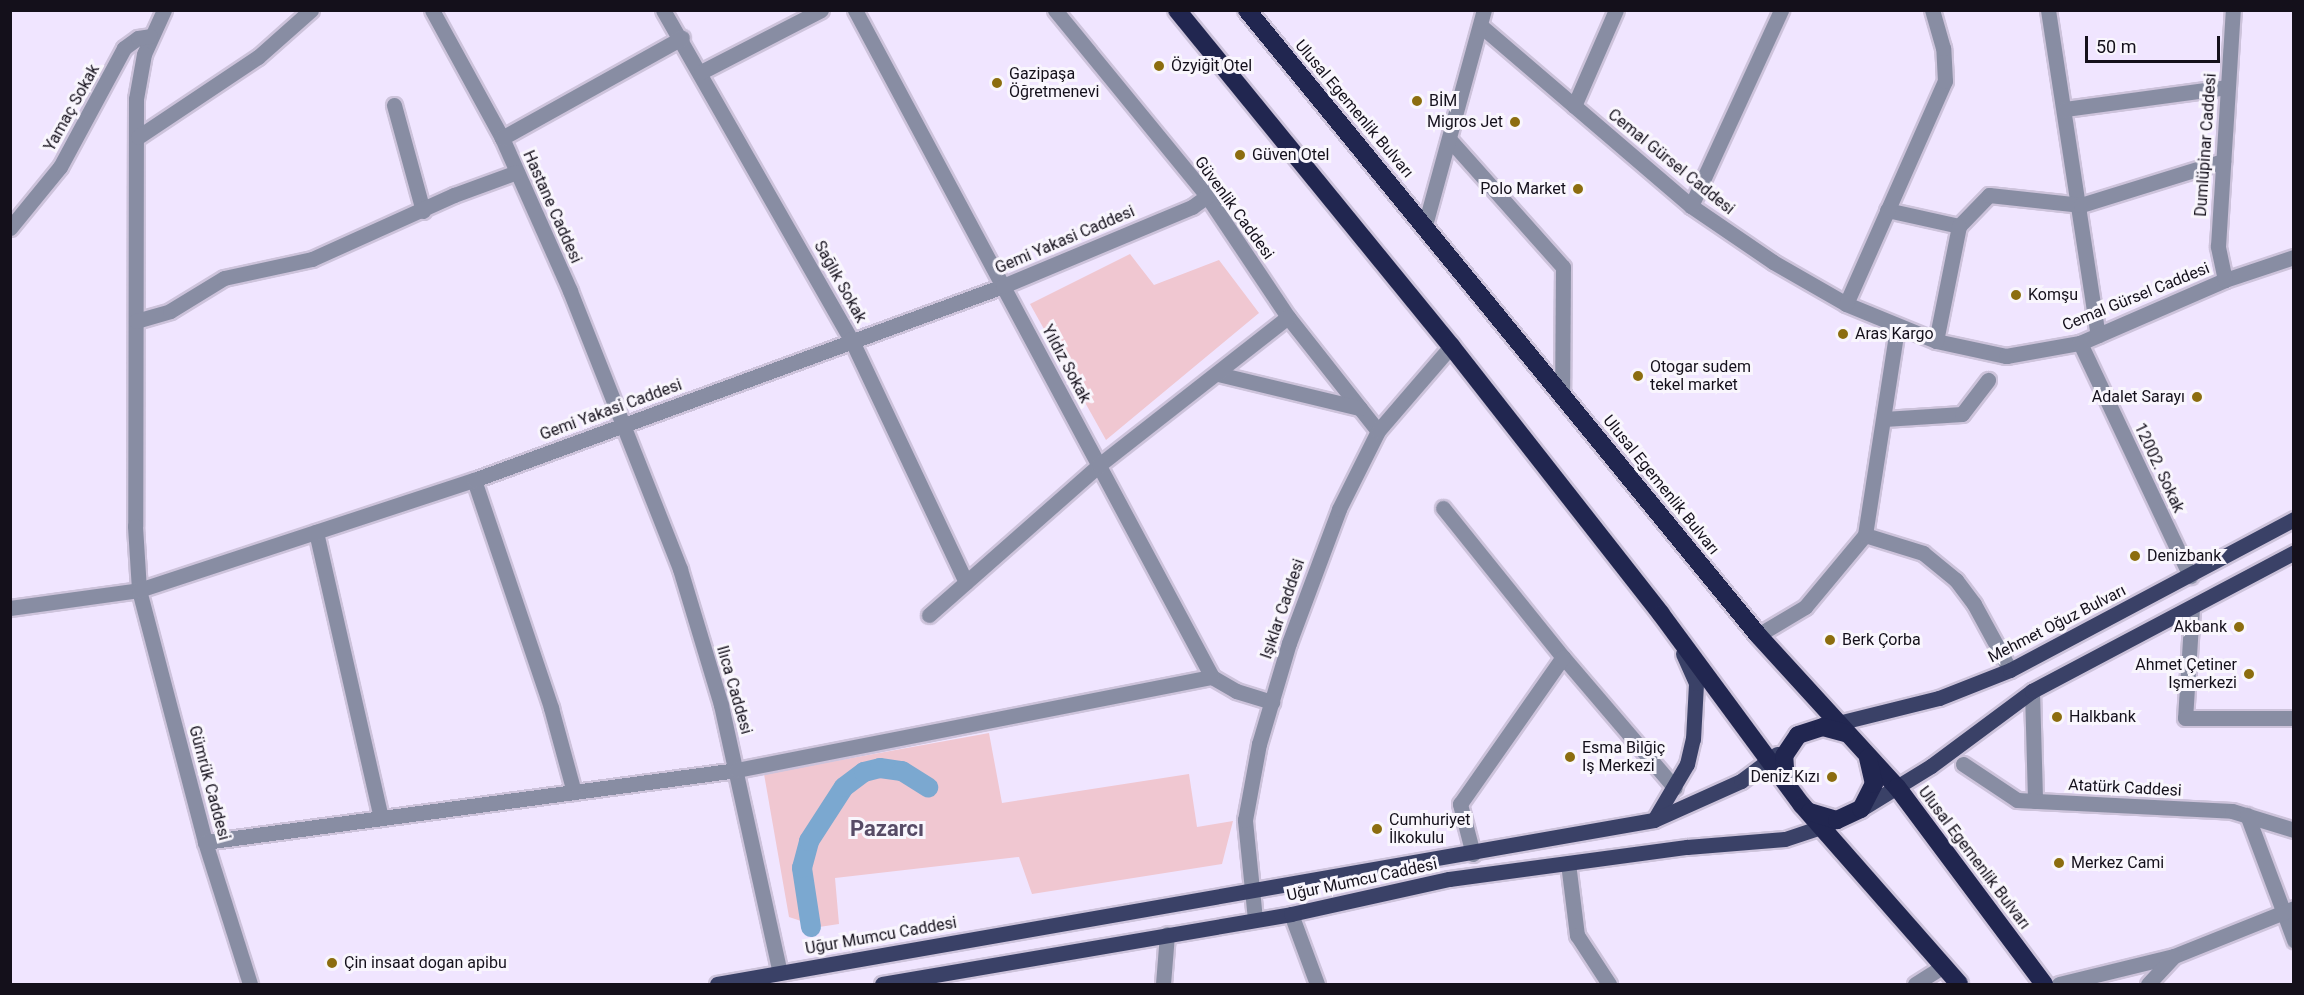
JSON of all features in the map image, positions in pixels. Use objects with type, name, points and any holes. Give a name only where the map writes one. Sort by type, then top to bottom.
[{"type":"highway","points":[[1177,10],[1451,346],[1661,614],[1802,805],[1959,984]]},
{"type":"highway","name":"Ulusal Egemenlik Bulvarı","points":[[1247,10],[1758,635],[1836,728],[1897,787],[2044,984]]},
{"type":"highway","points":[[1786,782],[1784,756],[1790,745],[1810,729],[1836,728]]},
{"type":"highway","points":[[1802,805],[1824,818],[1856,812],[1874,784],[1868,758]]},
{"type":"main road","name":"Mehmet Oğuz Bulvarı","points":[[1836,728],[1939,698],[2010,670],[2294,519]]},
{"type":"main road","points":[[1856,812],[1897,787],[2032,691],[2294,552]]},
{"type":"main road","points":[[1654,820],[1675,788],[1687,764],[1693,739],[1696,682],[1661,614]]},
{"type":"main road","name":"Uğur Mumcu Caddesi","points":[[717,984],[1473,854],[1654,820],[1741,782],[1790,745]]},
{"type":"main road","name":"Uğur Mumcu Caddesi","points":[[882,984],[1291,914],[1449,879],[1568,863],[1785,839],[1856,812]]},
{"type":"street","points":[[150,36],[164,10]]},
{"type":"street","points":[[138,137],[258,57],[311,10]]},
{"type":"street","name":"Hastane Caddesi","points":[[432,10],[502,138],[625,425]]},
{"type":"street","name":"Sağlık Sokak","points":[[663,10],[682,38],[851,339],[966,582]]},
{"type":"street","points":[[701,72],[821,10]]},
{"type":"street","name":"Yıldız Sokak","points":[[855,10],[1212,677]]},
{"type":"street","name":"Güvenlik Caddesi","points":[[1055,10],[1207,196],[1288,317],[1378,431]]},
{"type":"street","points":[[1425,225],[1484,10]]},
{"type":"street","points":[[1574,106],[1616,10]]},
{"type":"street","points":[[1691,206],[1781,10]]},
{"type":"street","points":[[1846,304],[1945,81],[1943,48],[1932,10]]},
{"type":"street","points":[[2048,10],[2081,205],[2098,334]]},
{"type":"street","name":"Dumlüpinar Caddesi","points":[[2225,280],[2218,246],[2233,10]]},
{"type":"street","name":"Cemal Gürsel Caddesi","points":[[1481,26],[1691,206],[1773,262],[1846,304],[1897,328],[1936,341],[2006,356],[2080,343],[2225,280],[2294,257]]},
{"type":"street","name":"Gümrük Caddesi","points":[[150,36],[139,75],[135,526],[139,590],[205,842],[250,984]]},
{"type":"street","name":"Yamaç Sokak","points":[[10,228],[60,167],[124,48],[138,38],[150,36]]},
{"type":"street","points":[[502,138],[682,38]]},
{"type":"street","points":[[2065,109],[2228,87]]},
{"type":"street","points":[[394,105],[423,211]]},
{"type":"street","points":[[1449,139],[1563,267],[1563,396]]},
{"type":"street","points":[[1936,341],[1959,226],[1989,195],[2081,205],[2223,161]]},
{"type":"street","points":[[136,321],[170,311],[224,278],[312,260],[517,172]]},
{"type":"street","name":"Gemi Yakasi Caddesi","points":[[10,608],[139,590],[474,480],[851,339],[1003,286],[1192,207],[1207,196]]},
{"type":"street","points":[[1887,210],[1959,226]]},
{"type":"street","points":[[929,615],[1100,465],[1288,317]]},
{"type":"street","points":[[1758,635],[1805,607],[1864,535],[1897,328]]},
{"type":"street","name":"12002. Sokak","points":[[2080,343],[2190,576]]},
{"type":"street","name":"Işıklar Caddesi","points":[[1255,919],[1245,820],[1259,744],[1289,643],[1339,509],[1378,431],[1451,346]]},
{"type":"street","points":[[1218,374],[1360,408]]},
{"type":"street","points":[[1884,419],[1962,414],[1988,380]]},
{"type":"street","name":"Ilıca Caddesi","points":[[625,425],[680,569],[737,770],[780,973]]},
{"type":"street","points":[[474,480],[551,708],[574,792]]},
{"type":"street","points":[[1443,508],[1563,657],[1675,788]]},
{"type":"street","points":[[316,532],[381,818]]},
{"type":"street","points":[[1864,535],[1923,553],[1956,580],[1992,636],[2010,670]]},
{"type":"street","points":[[2192,608],[2186,718],[2294,718]]},
{"type":"street","points":[[1473,854],[1460,804],[1563,657]]},
{"type":"street","points":[[205,842],[737,770],[1212,677],[1236,692],[1272,702]]},
{"type":"street","points":[[2032,691],[2035,801]]},
{"type":"street","name":"Atatürk Caddesi","points":[[1963,764],[2017,800],[2232,811],[2294,830]]},
{"type":"street","points":[[2247,815],[2288,910],[2294,940]]},
{"type":"street","points":[[1568,863],[1577,936],[1609,984]]},
{"type":"street","points":[[2059,984],[2174,956],[2288,910]]},
{"type":"street","points":[[1291,914],[1317,984]]},
{"type":"street","points":[[1163,984],[1167,934]]},
{"type":"street","points":[[2148,984],[2174,956]]},
{"type":"street","points":[[1922,983],[1944,966]]},
{"type":"shaded area","points":[[1130,254],[1154,285],[1219,260],[1259,313],[1106,440],[1030,304]]},
{"type":"shaded area","points":[[989,733],[1002,803],[1189,774],[1197,827],[1233,821],[1222,864],[1032,894],[1019,857],[835,878],[839,924],[819,927],[789,917],[764,774]]},
{"type":"waterway","points":[[811,927],[802,868],[809,841],[844,787],[864,772],[880,768],[902,771],[928,787]]},
{"type":"place","name":"Özyiğit Otel","points":[[1159,66]]},
{"type":"place","name":"Gazipaşa Öğretmenevi","points":[[997,83]]},
{"type":"place","name":"BİM","points":[[1417,101]]},
{"type":"place","name":"Migros Jet","points":[[1515,122]]},
{"type":"place","name":"Güven Otel","points":[[1240,155]]},
{"type":"place","name":"Polo Market","points":[[1578,189]]},
{"type":"place","name":"Komşu","points":[[2016,295]]},
{"type":"place","name":"Aras Kargo","points":[[1843,334]]},
{"type":"place","name":"Otogar sudem tekel market","points":[[1638,376]]},
{"type":"place","name":"Adalet Sarayı","points":[[2197,397]]},
{"type":"place","name":"Denizbank","points":[[2135,556]]},
{"type":"place","name":"Akbank","points":[[2239,627]]},
{"type":"place","name":"Berk Çorba","points":[[1830,640]]},
{"type":"place","name":"Ahmet Çetiner Işmerkezi","points":[[2249,674]]},
{"type":"place","name":"Halkbank","points":[[2057,717]]},
{"type":"place","name":"Esma Bilğiç Iş Merkezi","points":[[1570,757]]},
{"type":"place","name":"Deniz Kızı","points":[[1832,777]]},
{"type":"place","name":"Cumhuriyet İlkokulu","points":[[1377,829]]},
{"type":"place","name":"Merkez Cami","points":[[2059,863]]},
{"type":"place","name":"Çin insaat dogan apibu","points":[[332,963]]},
{"type":"district","name":"Pazarcı","points":[[887,829]]}]
